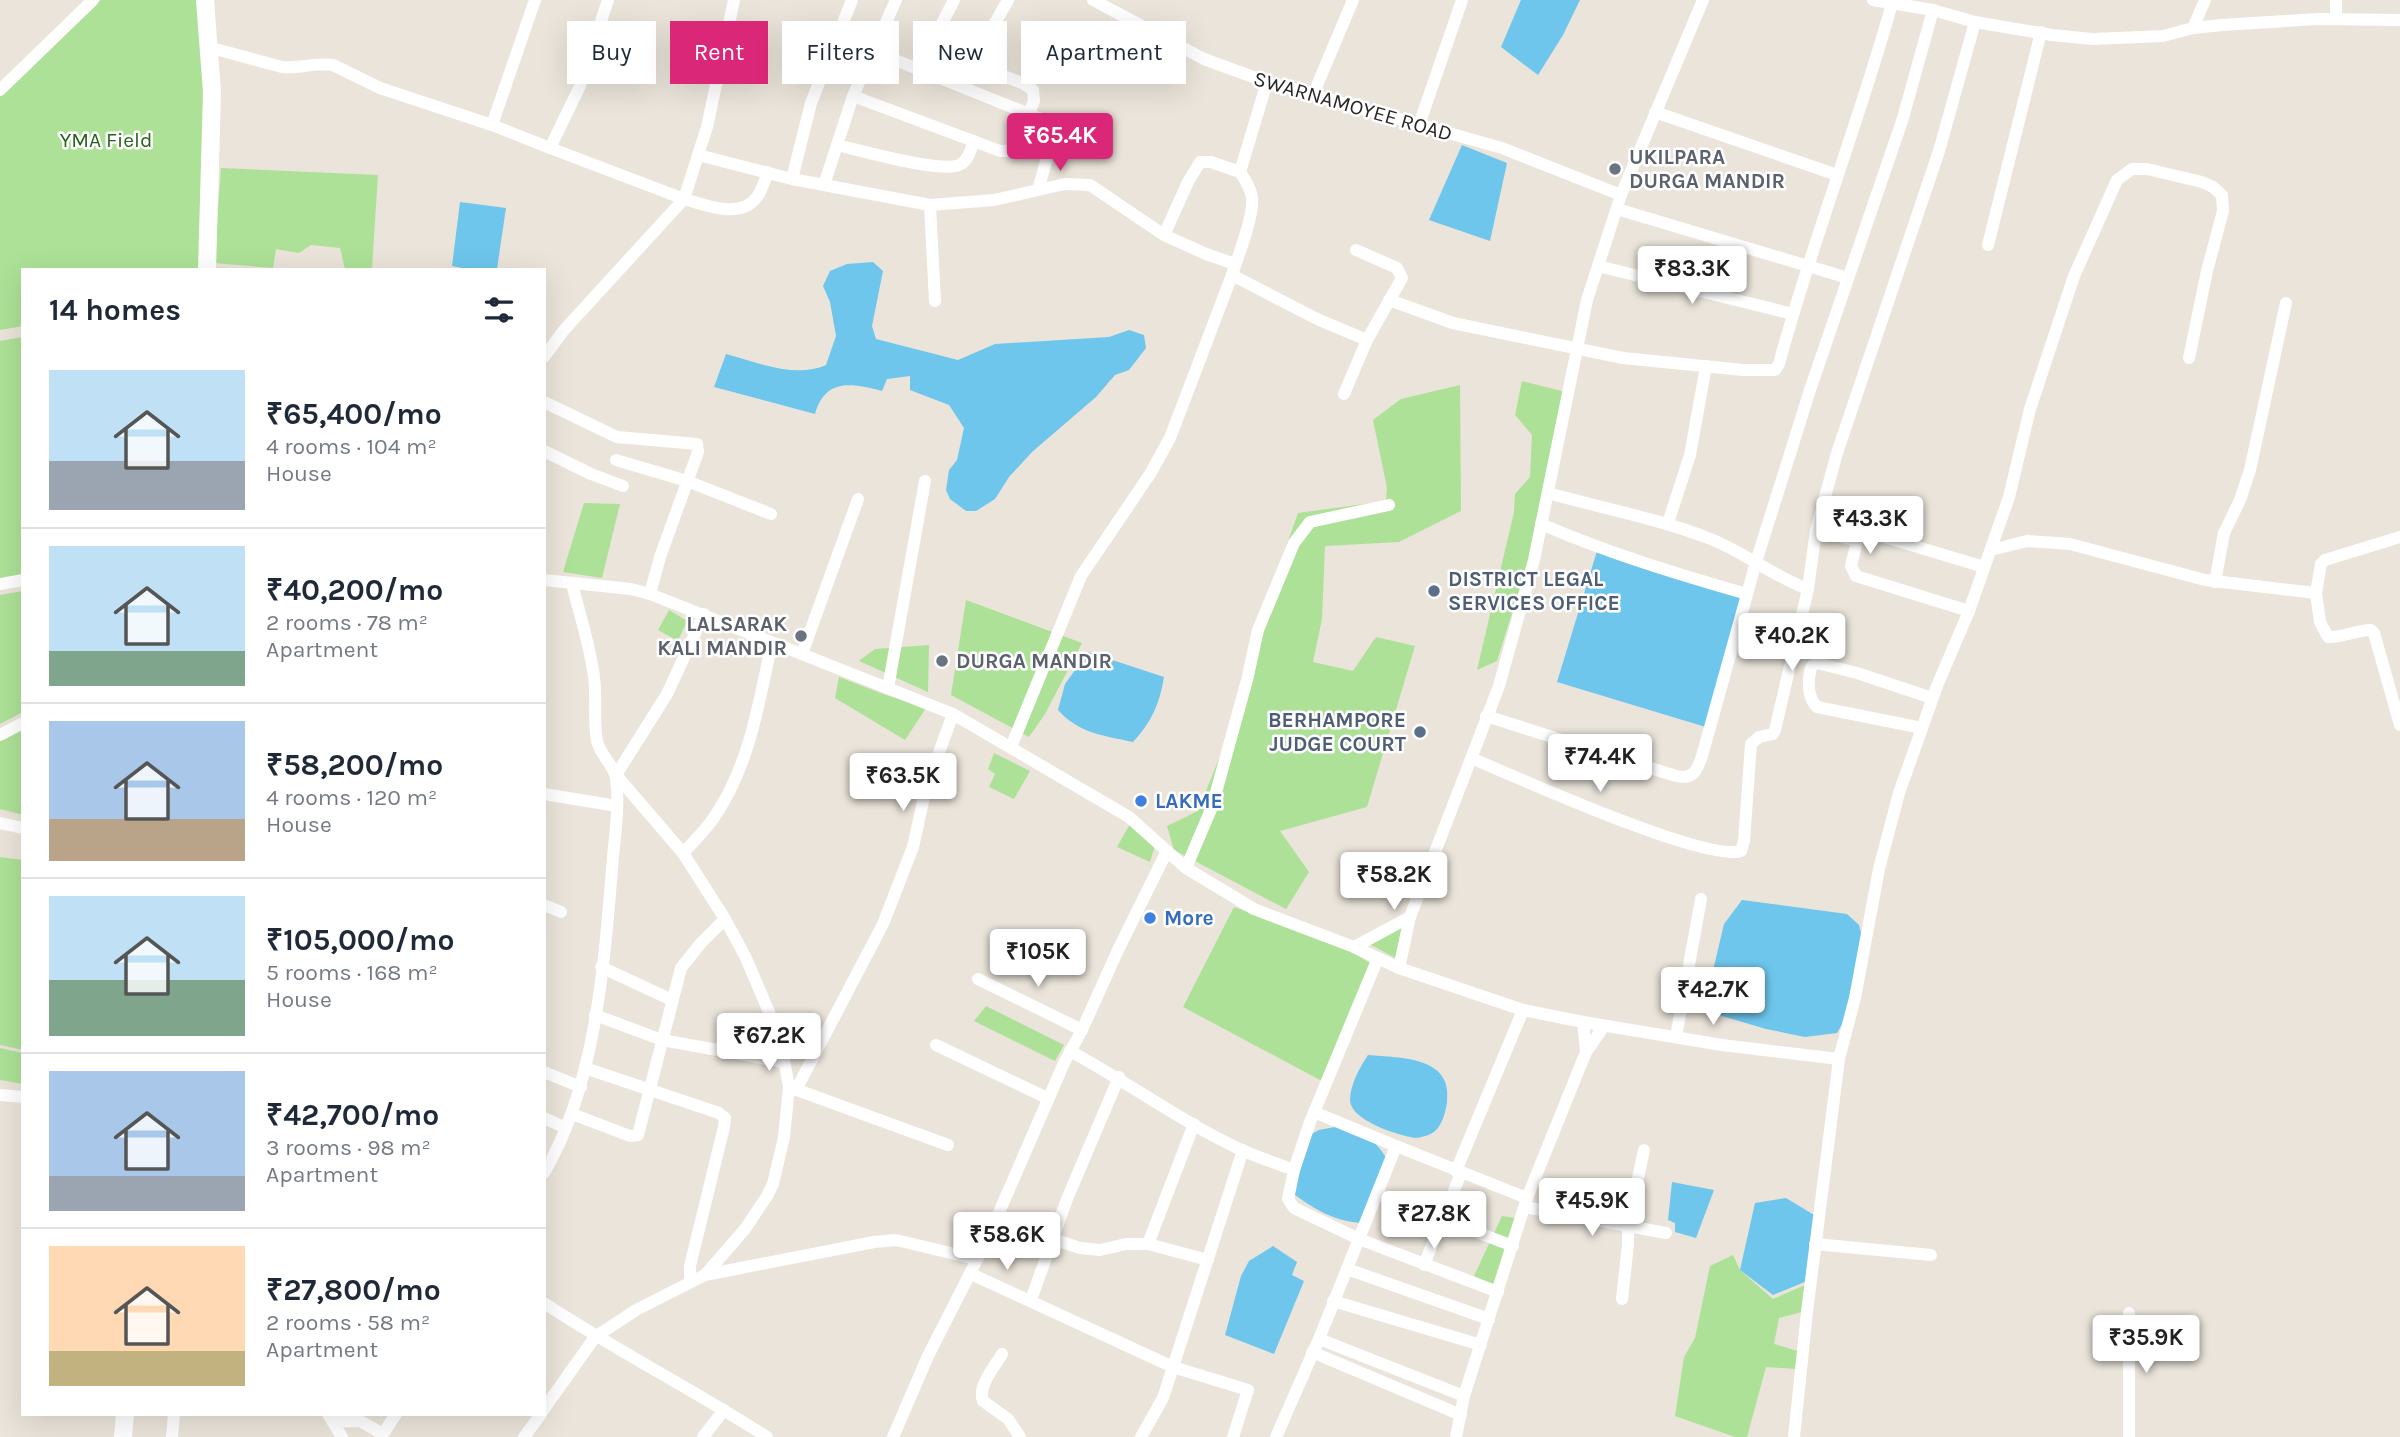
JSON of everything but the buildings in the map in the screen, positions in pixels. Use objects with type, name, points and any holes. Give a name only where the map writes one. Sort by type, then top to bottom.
[{"type":"street","points":[[0,90],[93,0]]},
{"type":"street","points":[[205,0],[212,92],[207,268]]},
{"type":"street","points":[[492,125],[536,0]]},
{"type":"street","points":[[550,148],[580,86],[608,0]]},
{"type":"street","points":[[546,354],[564,330],[684,199],[707,127],[734,0]]},
{"type":"street","points":[[792,179],[811,103],[852,0]]},
{"type":"street","points":[[887,21],[896,0]]},
{"type":"street","points":[[943,21],[954,0]]},
{"type":"street","points":[[996,21],[1008,0]]},
{"type":"street","name":"SWARNAMOYEE ROAD","points":[[1093,0],[1204,59],[1267,82],[1502,148],[1621,195]]},
{"type":"street","points":[[1313,95],[1353,0]]},
{"type":"street","points":[[1419,125],[1462,0]]},
{"type":"street","points":[[1399,968],[1410,917],[1499,686],[1534,560],[1587,300],[1621,195],[1703,0]]},
{"type":"street","points":[[1873,0],[1933,10],[1975,22],[2093,38],[2163,36],[2193,28],[2336,19],[2400,20]]},
{"type":"street","points":[[2193,28],[2205,0]]},
{"type":"street","points":[[2336,0],[2336,19]]},
{"type":"street","points":[[1389,300],[1453,323],[1623,358],[1775,370],[1837,175],[1865,97],[1893,2]]},
{"type":"street","points":[[1486,716],[1676,776],[1691,777],[1702,756],[1756,562],[1903,118],[1933,10]]},
{"type":"street","points":[[1471,758],[1626,823],[1721,852],[1740,852],[1744,841],[1751,744],[1759,737],[1773,734],[1775,730],[1808,589],[1816,530],[1837,453],[1939,151],[1975,22]]},
{"type":"street","points":[[1988,245],[2040,32]]},
{"type":"street","points":[[208,47],[282,67],[325,63],[333,65],[380,88],[492,125],[684,199],[720,208],[743,208],[757,196],[768,172]]},
{"type":"street","points":[[899,61],[1051,123],[1055,130],[1038,190]]},
{"type":"street","points":[[853,96],[1000,151],[1011,151],[1018,143],[1034,98],[1030,87],[1007,78]]},
{"type":"street","points":[[1240,172],[1267,82]]},
{"type":"street","points":[[824,185],[858,84]]},
{"type":"street","points":[[1655,112],[1837,175]]},
{"type":"street","points":[[837,145],[932,167],[951,168],[962,164],[968,157],[974,141]]},
{"type":"street","points":[[698,155],[792,179],[930,205],[994,200],[1065,184],[1090,185],[1164,235],[1206,254],[1317,319],[1367,341]]},
{"type":"street","points":[[1011,747],[1082,576],[1150,474],[1170,438],[1234,270],[1252,200],[1249,186],[1240,172],[1211,162],[1200,162],[1164,235]]},
{"type":"street","points":[[1794,1437],[1839,1059],[1856,998],[1879,869],[1899,793],[1932,698],[1969,611],[2010,497],[2030,409],[2074,276],[2117,180],[2132,169],[2147,169],[2202,182],[2222,195],[2223,211],[2189,358]]},
{"type":"street","points":[[930,205],[935,301]]},
{"type":"street","points":[[1617,209],[1848,278]]},
{"type":"street","points":[[1344,394],[1367,341],[1402,278],[1400,271],[1356,250]]},
{"type":"street","points":[[1598,266],[1793,314]]},
{"type":"street","points":[[2215,582],[2224,533],[2240,500],[2250,470],[2286,303]]},
{"type":"street","points":[[1668,523],[1690,455],[1706,366]]},
{"type":"street","points":[[546,403],[617,437],[697,444],[698,452],[660,557],[650,594]]},
{"type":"street","points":[[546,452],[590,474],[623,486]]},
{"type":"street","points":[[616,460],[687,481],[771,514]]},
{"type":"street","points":[[888,688],[925,481]]},
{"type":"street","points":[[1548,493],[1668,523],[1726,545],[1808,589]]},
{"type":"street","points":[[802,654],[858,499]]},
{"type":"street","points":[[1186,868],[1212,807],[1258,631],[1294,543],[1310,522],[1389,505]]},
{"type":"street","points":[[1541,524],[1654,567],[1747,594]]},
{"type":"street","points":[[1816,530],[1857,541]]},
{"type":"street","points":[[1969,611],[1856,576],[1851,566],[1857,541],[1860,534],[1871,533],[1984,567]]},
{"type":"street","points":[[2400,537],[2325,560],[2321,564],[2316,593],[2320,622],[2328,638],[2337,638],[2360,630],[2371,630],[2374,633],[2400,726]]},
{"type":"street","points":[[1991,550],[2027,541],[2070,544],[2156,569],[2215,582],[2316,593]]},
{"type":"street","points":[[0,584],[21,580]]},
{"type":"street","points":[[546,580],[631,589],[650,594],[953,713],[1129,817],[1186,868],[1254,909],[1354,947],[1399,968],[1523,1010],[1604,1026],[1839,1059]]},
{"type":"street","points":[[572,584],[592,662],[596,696],[595,734],[598,746],[616,775],[683,853],[725,919],[745,956],[772,1020],[792,1088]]},
{"type":"street","points":[[546,1169],[572,1114],[586,1068],[608,909],[617,806],[616,775],[667,694],[704,614]]},
{"type":"street","points":[[683,853],[715,817],[737,778],[753,729],[772,642]]},
{"type":"street","points":[[1922,728],[1817,707],[1812,701],[1809,688],[1811,667],[1817,663],[1857,673],[1932,698]]},
{"type":"street","points":[[705,1275],[745,1229],[773,1184],[792,1088],[883,924],[913,847],[926,788],[953,713]]},
{"type":"street","points":[[0,735],[21,724]]},
{"type":"street","points":[[546,794],[617,806]]},
{"type":"street","points":[[0,823],[21,828]]},
{"type":"street","points":[[893,1437],[928,1356],[996,1220],[1047,1098],[1167,851]]},
{"type":"street","points":[[1676,1037],[1701,898]]},
{"type":"street","points":[[546,906],[561,912]]},
{"type":"street","points":[[1354,947],[1410,917]]},
{"type":"street","points":[[572,1114],[630,1136],[640,1132],[681,968],[725,919]]},
{"type":"street","points":[[1378,958],[1314,1112],[1294,1170],[1288,1199],[1294,1208],[1359,1239],[1498,1292]]},
{"type":"street","points":[[601,967],[672,1000]]},
{"type":"street","points":[[978,979],[1082,1030]]},
{"type":"street","points":[[1423,1265],[1523,1010]]},
{"type":"street","points":[[595,1015],[662,1040],[784,1062]]},
{"type":"street","points":[[1583,1022],[1586,1052]]},
{"type":"street","points":[[1456,1437],[1464,1396],[1526,1203],[1586,1052],[1604,1026]]},
{"type":"street","points":[[936,1045],[1047,1098]]},
{"type":"street","points":[[1070,1051],[1119,1077],[1194,1124],[1243,1150],[1294,1170]]},
{"type":"street","points":[[586,1068],[719,1113],[725,1121],[690,1266],[690,1282]]},
{"type":"street","points":[[546,1073],[581,1087]]},
{"type":"street","points":[[1031,1300],[1067,1199],[1119,1077]]},
{"type":"street","points":[[792,1088],[948,1145]]},
{"type":"street","points":[[0,1095],[21,1097]]},
{"type":"street","points":[[1314,1112],[1526,1203],[1666,1233]]},
{"type":"street","points":[[546,1119],[566,1128]]},
{"type":"street","points":[[1148,1244],[1194,1124]]},
{"type":"street","points":[[1276,1437],[1319,1339],[1396,1146]]},
{"type":"street","points":[[1141,1437],[1163,1398],[1243,1150]]},
{"type":"street","points":[[1622,1299],[1628,1226],[1644,1150]]},
{"type":"street","points":[[1377,1194],[1513,1246]]},
{"type":"street","points":[[996,1220],[1096,1250],[1126,1244],[1148,1244],[1208,1260]]},
{"type":"street","points":[[546,1406],[595,1336],[636,1310],[705,1275],[896,1240],[976,1259]]},
{"type":"street","points":[[1815,1244],[1931,1255]]},
{"type":"street","points":[[1347,1269],[1489,1319]]},
{"type":"street","points":[[971,1274],[1173,1367],[1248,1390],[1233,1437]]},
{"type":"street","points":[[1333,1301],[1481,1345]]},
{"type":"street","points":[[546,1304],[767,1437]]},
{"type":"street","points":[[2129,1313],[2129,1437]]},
{"type":"street","points":[[1319,1339],[1464,1396]]},
{"type":"street","points":[[1312,1352],[1461,1415]]},
{"type":"street","points":[[1002,1354],[982,1389],[981,1397],[1008,1419],[1020,1437]]},
{"type":"street","points":[[703,1437],[724,1410]]},
{"type":"street","points":[[123,1437],[125,1416]]},
{"type":"street","points":[[172,1437],[174,1416]]},
{"type":"street","points":[[331,1418],[360,1421],[385,1436],[395,1416]]},
{"type":"street","points":[[524,1437],[540,1416]]},
{"type":"street","points":[[331,1418],[342,1437]]},
{"type":"green space","name":"YMA Field","points":[[101,0],[196,0],[212,92],[207,268],[21,268],[21,326],[0,330],[0,94]]},
{"type":"green space","points":[[221,168],[378,175],[372,268],[345,268],[340,248],[311,245],[299,253],[276,249],[273,268],[214,263]]},
{"type":"green space","points":[[21,337],[21,581],[0,585],[0,341]]},
{"type":"green space","points":[[1522,381],[1565,392],[1529,559],[1497,661],[1477,670],[1514,512],[1515,494],[1530,477],[1532,435],[1515,415]]},
{"type":"green space","points":[[1460,385],[1461,511],[1399,542],[1325,546],[1322,619],[1313,662],[1353,671],[1376,637],[1415,646],[1367,807],[1280,831],[1309,872],[1286,909],[1174,850],[1167,826],[1198,811],[1228,736],[1249,651],[1298,513],[1386,501],[1387,488],[1373,420],[1401,399]]},
{"type":"green space","points":[[584,503],[620,504],[602,578],[563,572]]},
{"type":"green space","points":[[21,591],[21,713],[0,724],[0,595]]},
{"type":"green space","points":[[966,600],[1082,643],[1045,714],[1029,737],[951,695]]},
{"type":"green space","points":[[669,610],[687,621],[678,641],[658,630]]},
{"type":"green space","points":[[929,645],[928,692],[859,661],[875,649]]},
{"type":"green space","points":[[839,677],[926,708],[905,740],[835,698]]},
{"type":"green space","points":[[21,722],[21,814],[0,809],[0,733]]},
{"type":"green space","points":[[994,753],[1030,771],[1014,799],[989,787],[995,774],[988,769]]},
{"type":"green space","points":[[1130,824],[1157,839],[1150,862],[1117,847]]},
{"type":"green space","points":[[0,857],[21,860],[21,1050],[0,1045]]},
{"type":"green space","points":[[1234,907],[1339,944],[1371,964],[1322,1081],[1183,1007]]},
{"type":"green space","points":[[1407,922],[1399,960],[1362,940]]},
{"type":"green space","points":[[986,1006],[1064,1045],[1055,1061],[974,1021]]},
{"type":"green space","points":[[0,1048],[21,1053],[21,1084],[0,1080]]},
{"type":"green space","points":[[1502,1216],[1515,1218],[1496,1286],[1474,1276]]},
{"type":"green space","points":[[1733,1255],[1740,1270],[1773,1299],[1805,1285],[1802,1312],[1779,1318],[1774,1344],[1798,1351],[1796,1369],[1766,1367],[1747,1437],[1735,1437],[1675,1416],[1684,1357],[1695,1338],[1710,1266]]},
{"type":"water","points":[[1521,0],[1580,0],[1563,35],[1538,75],[1501,47]]},
{"type":"water","points":[[1462,145],[1507,163],[1490,241],[1429,220]]},
{"type":"water","points":[[460,202],[506,208],[497,268],[452,266]]},
{"type":"water","points":[[873,262],[883,271],[872,326],[876,339],[958,360],[995,344],[1109,337],[1129,330],[1144,335],[1146,348],[1129,370],[1115,375],[1096,397],[1032,452],[1009,477],[995,499],[976,511],[966,511],[950,499],[946,490],[949,470],[957,460],[964,428],[949,405],[910,390],[910,376],[887,379],[882,391],[850,385],[833,389],[825,394],[815,414],[714,387],[726,354],[789,370],[814,369],[826,365],[836,336],[830,302],[823,286],[830,271],[847,264]]},
{"type":"water","points":[[1597,551],[1746,592],[1709,728],[1557,682]]},
{"type":"water","points":[[1088,652],[1164,677],[1154,712],[1133,742],[1083,729],[1058,710],[1065,684]]},
{"type":"water","points":[[1742,900],[1847,914],[1859,925],[1863,941],[1851,1009],[1837,1033],[1805,1037],[1766,1029],[1722,1016],[1710,1004],[1711,979],[1724,924]]},
{"type":"water","points":[[1368,1055],[1422,1062],[1442,1076],[1447,1087],[1447,1102],[1443,1118],[1435,1131],[1415,1138],[1386,1130],[1357,1114],[1352,1107],[1351,1093],[1356,1076]]},
{"type":"water","points":[[1335,1127],[1366,1137],[1389,1162],[1360,1223],[1322,1212],[1290,1191],[1308,1136],[1319,1130]]},
{"type":"water","points":[[1672,1182],[1714,1190],[1696,1238],[1675,1232],[1675,1223],[1668,1220]]},
{"type":"water","points":[[1786,1198],[1814,1215],[1807,1281],[1773,1295],[1740,1270],[1755,1203]]},
{"type":"water","points":[[1273,1246],[1297,1262],[1292,1275],[1304,1281],[1274,1354],[1225,1335],[1241,1276],[1249,1261]]},
{"type":"place","name":"UKILPARA DURGA MANDIR","points":[[1615,169]]},
{"type":"place","name":"DISTRICT LEGAL SERVICES OFFICE","points":[[1434,591]]},
{"type":"place","name":"LALSARAK KALI MANDIR","points":[[801,636]]},
{"type":"place","name":"DURGA MANDIR","points":[[942,661]]},
{"type":"place","name":"BERHAMPORE JUDGE COURT","points":[[1420,732]]},
{"type":"place","name":"LAKME","points":[[1141,801]]},
{"type":"place","name":"More","points":[[1150,918]]}]
